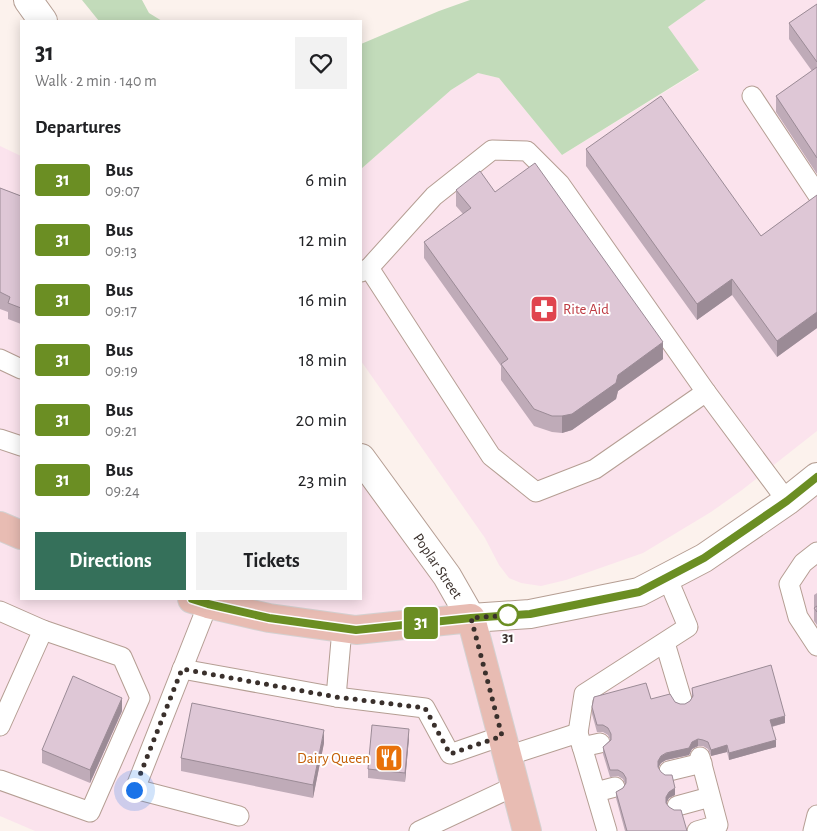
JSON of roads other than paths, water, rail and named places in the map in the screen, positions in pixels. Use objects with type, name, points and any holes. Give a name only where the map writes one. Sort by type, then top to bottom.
[{"type":"main road","points":[[28,0],[43,20]]},
{"type":"main road","name":"Poplar Street","points":[[362,459],[447,576],[471,618],[527,831]]},
{"type":"main road","points":[[200,602],[269,618],[356,630],[530,614],[639,592],[704,558],[787,501],[817,477]]},
{"type":"main road","points":[[0,526],[20,535]]},
{"type":"lane","points":[[752,96],[817,194]]},
{"type":"lane","points":[[706,392],[595,469],[536,492],[491,456],[365,270],[434,196],[492,150],[527,151],[560,184],[706,392],[787,501]]},
{"type":"lane","points":[[0,359],[20,369]]},
{"type":"lane","points":[[0,439],[20,446]]},
{"type":"lane","points":[[817,552],[803,563],[789,584],[798,617],[817,646]]},
{"type":"lane","points":[[612,826],[596,792],[587,741],[584,694],[688,627],[667,577]]},
{"type":"lane","points":[[200,602],[182,669],[134,790],[239,816]]},
{"type":"lane","points":[[0,610],[42,630],[122,657],[140,698],[90,812],[0,780]]},
{"type":"lane","points":[[336,697],[342,628]]},
{"type":"lane","points":[[0,726],[42,630]]},
{"type":"lane","points":[[664,643],[682,700]]},
{"type":"lane","points":[[182,669],[336,697],[425,708],[450,754],[505,746],[587,741]]},
{"type":"lane","points":[[669,771],[701,760],[718,825],[697,831]]},
{"type":"lane","points":[[430,829],[515,786]]},
{"type":"lane","points":[[596,792],[615,786]]},
{"type":"lane","points":[[677,806],[710,797]]},
{"type":"lane","points":[[813,831],[817,815]]},
{"type":"place","name":"Rite Aid","points":[[544,309]]},
{"type":"place","name":"31","points":[[508,615]]},
{"type":"place","name":"Dairy Queen","points":[[389,758]]}]
